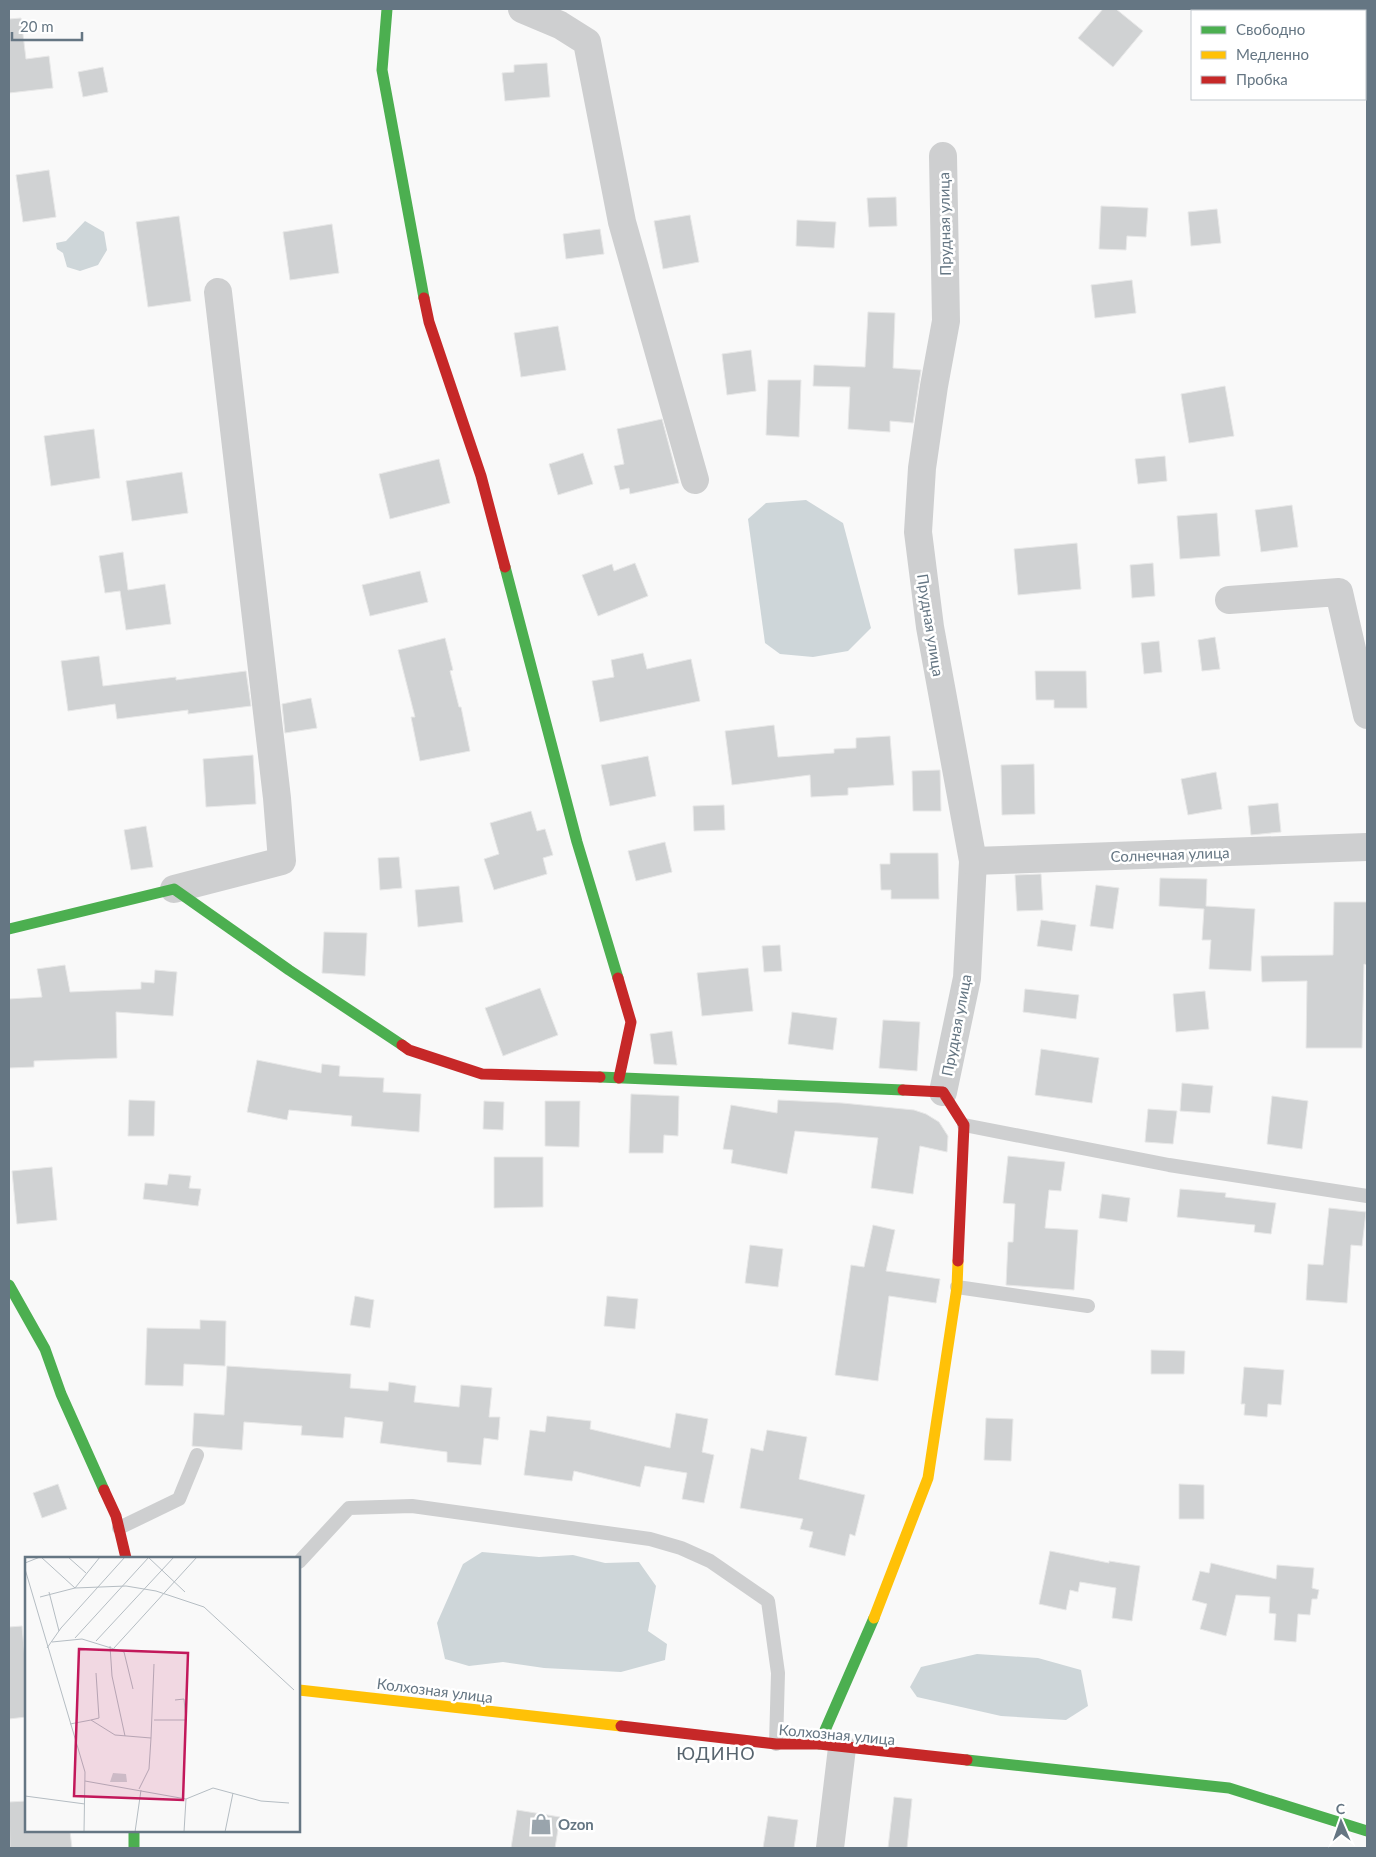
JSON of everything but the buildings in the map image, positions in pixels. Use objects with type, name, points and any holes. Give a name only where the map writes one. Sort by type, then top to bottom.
[{"type":"street","points":[[387,9],[382,70],[429,322],[481,476],[577,842],[631,1022],[619,1078]]},
{"type":"street","points":[[522,9],[560,25],[588,42],[622,222],[695,480]]},
{"type":"street","name":"Прудная улица","points":[[943,156],[946,321],[922,468],[918,532],[930,627],[973,861],[968,978],[943,1092]]},
{"type":"street","points":[[9,929],[282,861],[277,798],[218,292]]},
{"type":"street","points":[[1228,600],[1338,592],[1367,715]]},
{"type":"street","name":"Солнечная улица","points":[[973,861],[1367,847]]},
{"type":"street","points":[[174,889],[289,970],[409,1050],[482,1074],[943,1092],[964,1125],[958,1287],[928,1478],[875,1616],[830,1746],[830,1848]]},
{"type":"street","points":[[9,1285],[45,1349],[61,1394],[116,1516],[126,1557]]},
{"type":"street","name":"Колхозная улица","points":[[300,1690],[776,1744],[830,1746],[1229,1788],[1367,1831]]},
{"type":"street","points":[[134,1832],[134,1848]]},
{"type":"lane","points":[[964,1125],[1168,1165],[1367,1196]]},
{"type":"lane","points":[[958,1287],[1088,1306]]},
{"type":"lane","points":[[119,1528],[179,1499],[197,1455]]},
{"type":"lane","points":[[300,1561],[349,1508],[412,1506],[650,1538],[680,1548],[710,1561],[768,1601],[778,1673],[776,1744]]},
{"type":"shaded area","points":[[85,221],[104,232],[107,250],[98,265],[80,271],[67,267],[63,253],[57,249],[56,243],[66,241]]},
{"type":"shaded area","points":[[806,500],[843,523],[871,628],[848,651],[813,657],[780,654],[765,643],[748,519],[766,503]]},
{"type":"shaded area","points":[[482,1552],[539,1557],[573,1555],[605,1563],[639,1562],[656,1586],[648,1631],[667,1644],[665,1660],[621,1672],[544,1668],[503,1662],[469,1666],[445,1659],[437,1623],[463,1564]]},
{"type":"shaded area","points":[[977,1654],[1038,1658],[1081,1670],[1088,1706],[1066,1720],[1001,1716],[917,1697],[910,1687],[921,1667]]},
{"type":"traffic: fast","points":[[387,9],[382,70],[424,298]]},
{"type":"traffic: fast","points":[[505,567],[577,842],[618,978]]},
{"type":"traffic: fast","points":[[9,929],[174,889],[289,970],[402,1045]]},
{"type":"traffic: fast","points":[[600,1077],[903,1090]]},
{"type":"traffic: fast","points":[[9,1285],[45,1349],[61,1394],[104,1490]]},
{"type":"traffic: fast","points":[[819,1744],[874,1618]]},
{"type":"traffic: fast","points":[[967,1760],[1229,1788],[1367,1831]]},
{"type":"traffic: fast","points":[[134,1832],[134,1848]]},
{"type":"traffic: slow","points":[[874,1618],[928,1478],[957,1287],[958,1261]]},
{"type":"traffic: slow","points":[[300,1690],[621,1726]]},
{"type":"traffic: jam","points":[[424,298],[429,322],[481,476],[505,567]]},
{"type":"traffic: jam","points":[[618,978],[631,1022],[619,1078]]},
{"type":"traffic: jam","points":[[402,1045],[409,1050],[482,1074],[600,1077]]},
{"type":"traffic: jam","points":[[903,1090],[943,1092],[964,1125],[958,1261]]},
{"type":"traffic: jam","points":[[104,1490],[116,1516],[126,1557]]},
{"type":"traffic: jam","points":[[621,1726],[776,1744],[819,1744],[967,1760]]},
{"type":"place","name":"Ozon","points":[[541,1824]]},
{"type":"district","name":"ЮДИНО","points":[[716,1753]]}]
